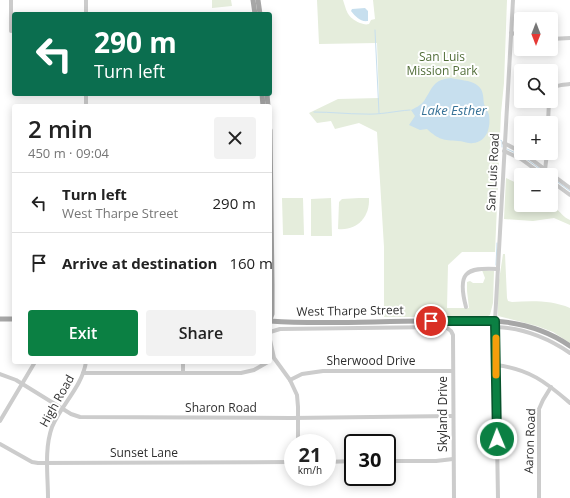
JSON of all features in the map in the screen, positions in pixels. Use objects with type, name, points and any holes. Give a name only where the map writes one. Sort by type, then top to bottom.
[{"type":"main road","points":[[253,0],[255,12]]},
{"type":"main road","points":[[258,0],[260,12]]},
{"type":"main road","points":[[0,319],[12,320]]},
{"type":"main road","name":"West Tharpe Street","points":[[272,320],[317,322],[495,321],[529,326],[551,335],[570,346]]},
{"type":"street","points":[[11,0],[11,31]]},
{"type":"street","points":[[86,0],[86,12]]},
{"type":"street","name":"San Luis Road","points":[[498,498],[495,321],[513,0]]},
{"type":"street","points":[[558,39],[570,38]]},
{"type":"street","points":[[558,86],[570,84]]},
{"type":"street","points":[[504,143],[514,148]]},
{"type":"street","points":[[504,151],[521,159],[533,168]]},
{"type":"street","points":[[533,160],[545,168]]},
{"type":"street","points":[[558,178],[570,188]]},
{"type":"street","points":[[558,186],[570,195]]},
{"type":"street","points":[[466,307],[463,282],[466,275],[470,271],[476,269],[498,269]]},
{"type":"street","name":"Skyland Drive","points":[[272,331],[280,329],[438,327],[447,328],[451,331],[454,498]]},
{"type":"street","points":[[496,328],[516,330],[532,334],[556,344],[570,353]]},
{"type":"street","points":[[272,349],[274,358],[290,380],[297,395],[298,434]]},
{"type":"street","points":[[0,421],[34,364]]},
{"type":"street","name":"High Road","points":[[48,498],[48,443],[50,432],[62,408],[83,373],[85,364]]},
{"type":"street","points":[[183,364],[183,373]]},
{"type":"street","points":[[83,373],[247,372],[257,369],[264,364]]},
{"type":"street","points":[[496,365],[524,371],[538,378],[570,403]]},
{"type":"street","name":"Sherwood Drive","points":[[290,380],[302,374],[322,371],[452,371]]},
{"type":"street","name":"Sharon Road","points":[[0,374],[23,384],[76,416],[94,418],[453,416]]},
{"type":"street","name":"Aaron Road","points":[[539,498],[539,409],[551,387]]},
{"type":"street","name":"Sunset Lane","points":[[0,444],[32,462],[284,462]]},
{"type":"street","points":[[396,461],[436,461],[453,459]]},
{"type":"green space","points":[[212,0],[231,0],[232,6],[212,8]]},
{"type":"green space","name":"San Luis Mission Park","points":[[317,0],[343,0],[350,16],[360,23],[369,24],[371,20],[375,19],[373,0],[507,0],[495,252],[462,252],[448,265],[447,308],[469,308],[467,282],[483,283],[485,278],[482,270],[494,271],[493,303],[490,315],[486,317],[384,317],[384,247],[377,132],[359,123],[335,129],[331,121],[317,123],[309,113],[338,99],[379,98],[377,43],[319,44]]},
{"type":"green space","points":[[506,178],[514,182],[514,212],[558,212],[558,210],[570,220],[570,225],[554,218],[533,221],[504,219]]},
{"type":"green space","points":[[282,198],[303,198],[304,235],[283,235]]},
{"type":"green space","points":[[331,198],[332,236],[311,236],[311,199]]},
{"type":"green space","points":[[369,198],[369,205],[365,217],[351,228],[338,229],[339,202],[342,199]]},
{"type":"green space","points":[[503,254],[505,254],[508,301],[549,302],[570,308],[570,343],[553,332],[537,326],[498,316],[498,287]]},
{"type":"water","points":[[365,8],[368,11],[368,21],[360,20],[351,11],[352,9]]},
{"type":"water","name":"Lake Esther","points":[[451,78],[474,83],[482,91],[484,104],[489,115],[489,129],[485,137],[478,142],[469,143],[445,140],[427,129],[420,130],[409,125],[415,116],[411,110],[418,107],[422,103],[436,83]]},
{"type":"waterway","points":[[375,30],[379,113]]},
{"type":"waterway","points":[[314,112],[370,114],[410,110]]},
{"type":"waterway","points":[[488,133],[502,141],[502,147]]},
{"type":"waterway","points":[[507,149],[522,156],[539,168]]},
{"type":"waterway","points":[[558,182],[570,191]]},
{"type":"waterway","points":[[496,265],[497,243]]},
{"type":"slow traffic","points":[[496,338],[496,375]]},
{"type":"route","points":[[431,321],[495,321],[497,439]]}]
